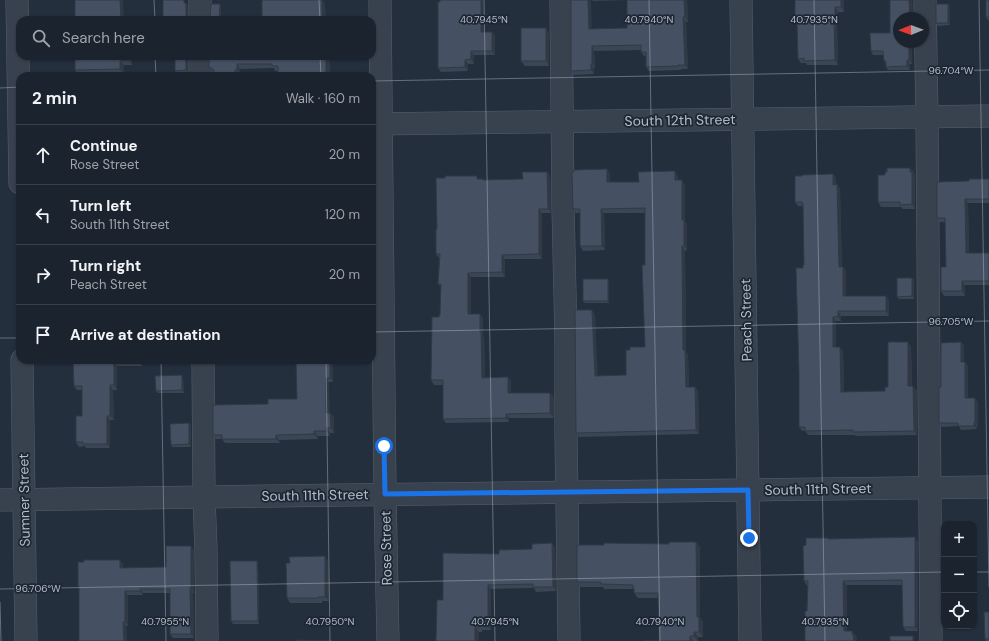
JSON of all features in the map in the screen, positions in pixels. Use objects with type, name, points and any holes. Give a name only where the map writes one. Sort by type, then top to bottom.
[{"type":"street","points":[[17,0],[17,16]]},
{"type":"street","points":[[200,0],[200,16]]},
{"type":"street","name":"Rose Street","points":[[380,0],[377,124],[388,641]]},
{"type":"street","points":[[561,0],[569,641]]},
{"type":"street","name":"Peach Street","points":[[741,0],[750,641]]},
{"type":"street","points":[[925,0],[931,641]]},
{"type":"street","points":[[16,32],[13,129],[16,152]]},
{"type":"street","points":[[200,60],[200,72]]},
{"type":"street","name":"South 12th Street","points":[[377,124],[989,116]]},
{"type":"street","name":"Sumner Street","points":[[22,364],[26,641]]},
{"type":"street","points":[[203,364],[207,641]]},
{"type":"street","name":"South 11th Street","points":[[0,500],[989,487]]},
{"type":"building","points":[[75,0],[120,0],[121,16],[75,16]]},
{"type":"building","points":[[163,0],[184,0],[184,3],[186,3],[186,16],[163,16]]},
{"type":"building","points":[[262,0],[322,0],[322,16],[262,16]]},
{"type":"building","points":[[440,0],[481,0],[481,32],[492,32],[492,51],[471,51],[471,59],[465,60],[465,67],[438,68],[438,2],[440,2]]},
{"type":"building","points":[[571,0],[588,0],[589,29],[627,28],[627,0],[684,0],[685,17],[683,17],[685,65],[646,67],[646,52],[641,52],[641,45],[592,46],[591,70],[571,71]]},
{"type":"building","points":[[795,0],[841,0],[841,7],[835,7],[835,60],[804,61],[804,58],[798,59]]},
{"type":"building","points":[[890,0],[909,0],[910,12],[893,12],[893,48],[909,48],[909,60],[907,60],[907,66],[886,67],[883,51],[871,51],[870,33],[890,33]]},
{"type":"building","points":[[986,0],[989,0],[989,17],[986,17]]},
{"type":"building","points":[[211,4],[220,4],[219,16],[210,16]]},
{"type":"building","points":[[936,4],[948,4],[948,23],[936,23]]},
{"type":"building","points":[[521,28],[546,28],[546,61],[521,61]]},
{"type":"building","points":[[75,60],[129,60],[120,61],[120,69],[75,70]]},
{"type":"building","points":[[175,60],[186,60],[186,70],[175,71]]},
{"type":"building","points":[[209,60],[326,60],[326,72],[278,72],[278,66],[272,66],[272,64],[237,64],[237,70],[235,70],[235,72],[214,72],[212,68],[209,68]]},
{"type":"building","points":[[887,168],[910,168],[910,172],[912,172],[912,204],[900,205],[900,202],[878,202],[878,175],[885,175]]},
{"type":"building","points":[[607,169],[607,182],[639,182],[638,172],[675,171],[675,180],[682,180],[682,220],[684,220],[684,246],[682,246],[683,350],[685,350],[686,387],[695,387],[696,430],[576,433],[575,310],[592,310],[595,376],[626,375],[626,350],[630,350],[630,347],[645,347],[642,265],[645,265],[645,208],[601,209],[602,246],[580,246],[580,209],[573,209],[572,172],[574,172],[574,170]]},
{"type":"building","points":[[522,172],[547,172],[548,209],[539,209],[539,254],[502,255],[502,272],[468,273],[468,314],[480,314],[482,378],[508,377],[508,393],[550,393],[550,413],[506,414],[506,418],[443,419],[443,380],[431,380],[432,317],[439,317],[440,315],[441,284],[438,284],[440,254],[436,254],[436,178],[445,178],[445,176],[477,176],[477,179],[483,180],[523,179]]},
{"type":"building","points":[[833,174],[833,185],[837,184],[839,267],[843,267],[843,296],[886,296],[886,311],[838,311],[838,316],[833,317],[833,347],[840,347],[841,392],[885,391],[885,387],[888,387],[888,342],[908,342],[908,386],[913,386],[914,431],[805,431],[805,427],[799,427],[796,268],[803,268],[804,265],[803,203],[795,202],[795,176]]},
{"type":"building","points":[[969,179],[989,179],[989,199],[965,199],[966,253],[989,253],[989,281],[962,281],[962,291],[941,291],[941,267],[946,267],[945,218],[937,218],[937,182],[969,181]]},
{"type":"building","points":[[897,278],[912,278],[912,296],[897,297]]},
{"type":"building","points":[[583,279],[608,279],[608,301],[583,301]]},
{"type":"building","points":[[961,342],[961,362],[965,362],[965,398],[975,398],[974,426],[958,426],[958,423],[939,423],[941,343]]},
{"type":"building","points":[[73,364],[114,364],[114,385],[110,385],[110,416],[107,416],[107,444],[83,444],[83,442],[76,442],[76,416],[82,416],[82,386],[74,386]]},
{"type":"building","points":[[296,364],[330,364],[330,378],[326,378],[326,413],[330,413],[331,428],[326,428],[327,431],[314,431],[314,434],[276,435],[276,439],[222,439],[222,435],[213,435],[213,405],[268,404],[268,399],[297,399]]},
{"type":"building","points":[[182,375],[182,390],[156,391],[155,376]]},
{"type":"building","points":[[189,423],[189,444],[171,445],[170,424]]},
{"type":"building","points":[[915,537],[915,627],[903,627],[902,580],[843,581],[844,631],[852,631],[854,641],[805,641],[805,611],[807,611],[808,581],[804,581],[803,546],[806,545],[806,538],[828,539]]},
{"type":"building","points":[[669,542],[696,542],[697,617],[699,617],[699,632],[694,632],[694,636],[690,636],[690,641],[659,641],[658,593],[634,593],[633,585],[601,584],[601,582],[577,582],[577,545],[604,545],[604,543],[669,544]]},
{"type":"building","points":[[552,543],[553,587],[533,587],[533,584],[488,585],[488,626],[478,626],[478,628],[475,628],[475,641],[436,641],[437,600],[443,600],[443,553],[499,554],[499,550],[532,549],[532,544]]},
{"type":"building","points":[[166,546],[191,546],[191,634],[170,634],[170,589],[140,589],[140,591],[125,591],[125,622],[123,622],[124,641],[79,641],[78,562],[84,562],[84,560],[120,560],[120,568],[166,567]]},
{"type":"building","points":[[325,556],[325,597],[287,598],[286,563],[290,563],[289,557]]},
{"type":"building","points":[[230,561],[257,561],[258,621],[231,621]]},
{"type":"building","points":[[984,612],[989,612],[989,639],[985,639]]},
{"type":"building","points":[[890,636],[913,636],[913,641],[890,641]]},
{"type":"building","points":[[297,640],[333,641],[297,641]]},
{"type":"route","points":[[384,446],[385,494],[748,490],[749,538]]}]
